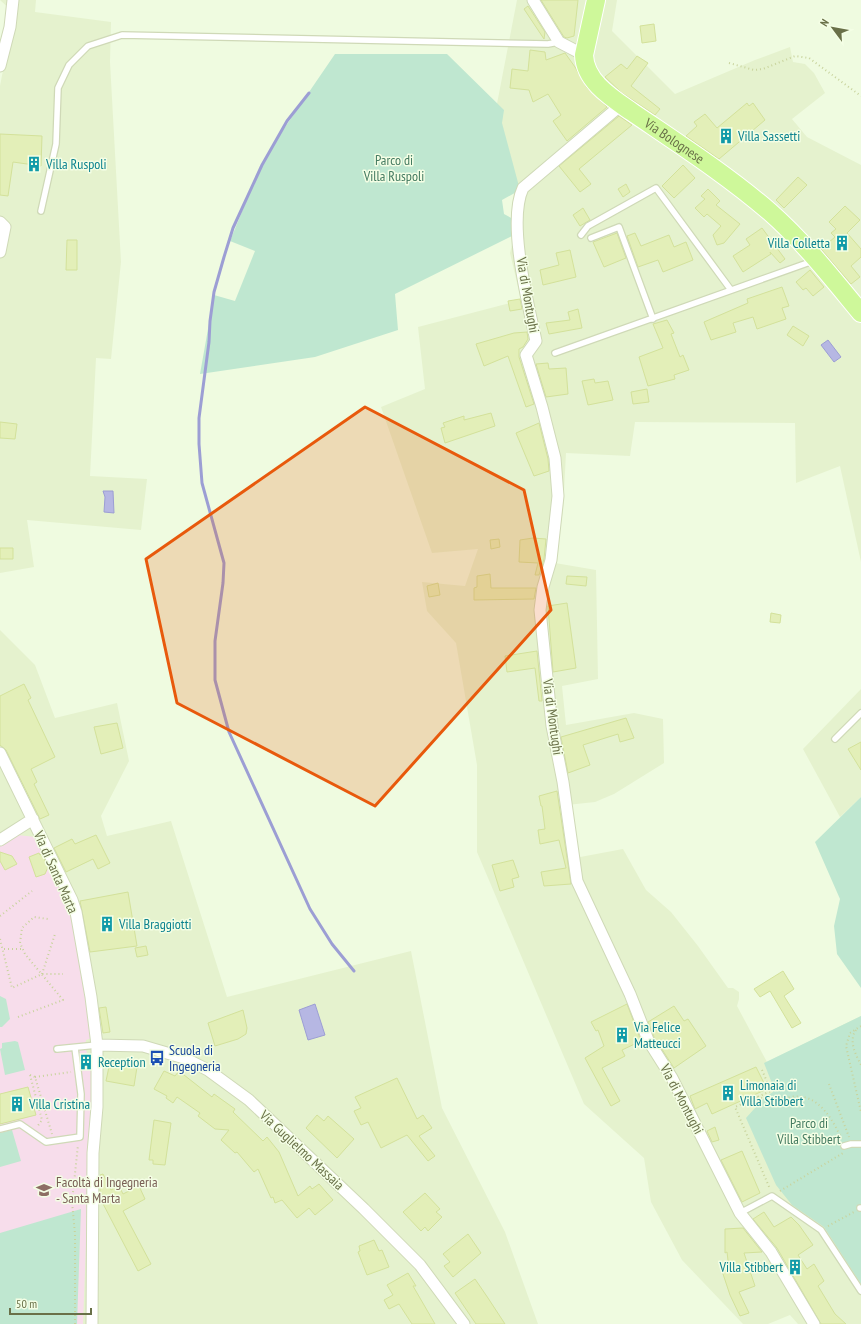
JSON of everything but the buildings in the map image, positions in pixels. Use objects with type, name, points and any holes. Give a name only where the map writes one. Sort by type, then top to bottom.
[{"type":"main road","name":"Via Bolognese","points":[[596,0],[584,55],[584,63],[591,78],[621,105],[724,175],[770,212],[817,259],[861,313]]},
{"type":"street","points":[[0,66],[10,27],[13,0]]},
{"type":"street","points":[[533,0],[560,42],[584,55]]},
{"type":"street","name":"Via di Montughi","points":[[621,105],[524,188],[520,196],[518,217],[520,256],[536,341],[526,355],[542,407],[554,458],[558,496],[551,560],[543,587],[540,610],[552,726],[566,798],[577,881],[630,994],[648,1040],[672,1078],[740,1213],[771,1252],[814,1324]]},
{"type":"street","points":[[0,222],[5,227],[0,252]]},
{"type":"street","name":"Via di Santa Marta","points":[[0,753],[33,819],[76,912],[97,1045],[97,1107],[93,1169],[92,1324]]},
{"type":"street","points":[[0,840],[33,819]]},
{"type":"street","name":"Via Guglielmo Massaia","points":[[97,1045],[143,1046],[184,1058],[208,1070],[249,1100],[358,1203],[420,1265],[464,1324]]},
{"type":"lane","points":[[41,211],[56,144],[58,88],[69,64],[88,46],[122,35],[548,44],[560,42]]},
{"type":"lane","points":[[581,235],[588,226],[656,188],[731,290]]},
{"type":"lane","points":[[591,238],[619,227],[654,319]]},
{"type":"lane","points":[[555,353],[654,319],[817,259]]},
{"type":"lane","points":[[835,740],[861,713]]},
{"type":"lane","points":[[57,1049],[97,1045]]},
{"type":"lane","points":[[0,1129],[20,1124],[46,1142],[80,1137],[81,1094],[75,1048]]},
{"type":"lane","points":[[846,1149],[851,1144],[861,1144]]},
{"type":"lane","points":[[740,1213],[772,1196],[821,1230],[861,1291]]},
{"type":"path","points":[[729,63],[754,70],[763,69],[794,56],[809,58],[861,96]]},
{"type":"path","points":[[0,916],[32,891]]},
{"type":"path","points":[[18,1017],[64,1000],[22,949],[20,943],[22,928],[34,917],[48,919]]},
{"type":"path","points":[[42,974],[55,934]]},
{"type":"path","points":[[0,939],[12,988],[42,974],[63,974]]},
{"type":"path","points":[[3,949],[22,949]]},
{"type":"path","points":[[860,1027],[854,1033],[853,1040],[861,1065]]},
{"type":"path","points":[[860,1027],[849,1036],[846,1046],[861,1112]]},
{"type":"path","points":[[758,1097],[770,1100],[796,1096],[809,1098],[818,1104],[829,1117],[846,1149],[772,1196],[735,1107],[771,1091],[762,1070]]},
{"type":"path","points":[[32,1133],[42,1120],[30,1075],[35,1077],[78,1071]]},
{"type":"path","points":[[35,1077],[54,1141]]},
{"type":"path","points":[[829,1084],[851,1144]]},
{"type":"path","points":[[75,1324],[76,1234],[72,1202],[78,1144]]},
{"type":"path","points":[[821,1230],[860,1208]]},
{"type":"highlighted area","points":[[365,407],[524,490],[551,610],[375,806],[177,703],[146,559]]},
{"type":"shaded area","points":[[0,0],[36,0],[35,12],[111,22],[110,62],[121,262],[111,359],[96,358],[90,476],[147,479],[141,530],[27,520],[34,567],[0,573],[0,86],[14,13]]},
{"type":"shaded area","points":[[517,0],[617,0],[612,31],[675,94],[755,60],[790,47],[793,62],[805,64],[814,73],[825,93],[792,119],[807,137],[861,165],[861,562],[840,466],[796,483],[795,423],[635,422],[630,456],[566,453],[563,510],[555,563],[596,570],[598,679],[562,686],[566,725],[634,713],[663,719],[664,763],[614,794],[595,802],[567,805],[575,858],[623,849],[646,890],[671,912],[728,988],[733,988],[739,992],[737,1006],[767,1062],[861,1016],[861,1324],[798,1324],[790,1315],[768,1324],[743,1324],[682,1260],[651,1202],[644,1158],[584,1104],[477,852],[477,765],[456,643],[427,611],[422,582],[465,586],[478,549],[432,553],[381,407],[425,389],[418,327],[521,300],[510,253],[514,237],[517,185],[496,109]]},
{"type":"shaded area","points":[[0,630],[35,665],[55,718],[117,703],[129,761],[101,816],[107,836],[171,821],[227,997],[411,951],[442,1108],[505,1232],[538,1324],[0,1324]]},
{"type":"shaded area","points":[[861,689],[861,797],[840,817],[803,749]]},
{"type":"shaded area","name":"Facoltà di Ingegneria - Santa Marta","points":[[17,835],[36,837],[72,913],[92,1038],[86,1040],[85,1047],[87,1053],[93,1055],[83,1324],[0,1324],[0,846]]},
{"type":"green space","name":"Parco di Villa Ruspoli","points":[[335,54],[447,54],[504,110],[502,123],[520,190],[502,200],[504,214],[515,220],[516,234],[395,294],[398,330],[315,357],[200,374],[214,295],[235,301],[255,251],[230,241],[256,177],[279,136]]},
{"type":"green space","points":[[861,797],[861,988],[837,954],[834,926],[840,899],[815,842]]},
{"type":"green space","points":[[0,996],[6,999],[10,1019],[2,1027],[0,1027]]},
{"type":"green space","name":"Parco di Villa Stibbert","points":[[861,1016],[861,1284],[824,1227],[792,1205],[776,1185],[746,1118],[764,1098],[773,1092],[773,1086],[764,1063]]},
{"type":"green space","points":[[18,1042],[25,1070],[5,1075],[0,1049],[2,1048],[2,1043]]},
{"type":"green space","points":[[12,1130],[21,1161],[0,1167],[0,1133]]},
{"type":"green space","points":[[81,1209],[77,1324],[0,1324],[0,1233]]},
{"type":"water","points":[[828,340],[841,357],[834,362],[821,345]]},
{"type":"water","points":[[103,491],[113,491],[114,513],[104,512],[105,497]]},
{"type":"water","points":[[315,1004],[325,1035],[308,1040],[299,1010]]},
{"type":"waterway","points":[[309,93],[287,121],[262,165],[233,228],[214,292],[199,418],[199,444],[202,483],[224,563],[223,583],[215,641],[215,680],[229,732],[310,909],[332,944],[354,971]]},
{"type":"place","name":"Villa Sassetti","points":[[726,136]]},
{"type":"place","name":"Villa Ruspoli","points":[[34,164]]},
{"type":"place","name":"Villa Colletta","points":[[842,243]]},
{"type":"place","name":"Villa Braggiotti","points":[[107,924]]},
{"type":"place","name":"Via Felice Matteucci","points":[[622,1035]]},
{"type":"place","name":"Scuola di Ingegneria","points":[[157,1058]]},
{"type":"place","name":"Reception","points":[[86,1062]]},
{"type":"place","name":"Limonaia di Villa Stibbert","points":[[728,1093]]},
{"type":"place","name":"Villa Cristina","points":[[17,1104]]},
{"type":"place","name":"Facoltà di Ingegneria - Santa Marta","points":[[44,1190]]},
{"type":"place","name":"Villa Stibbert","points":[[795,1267]]}]
